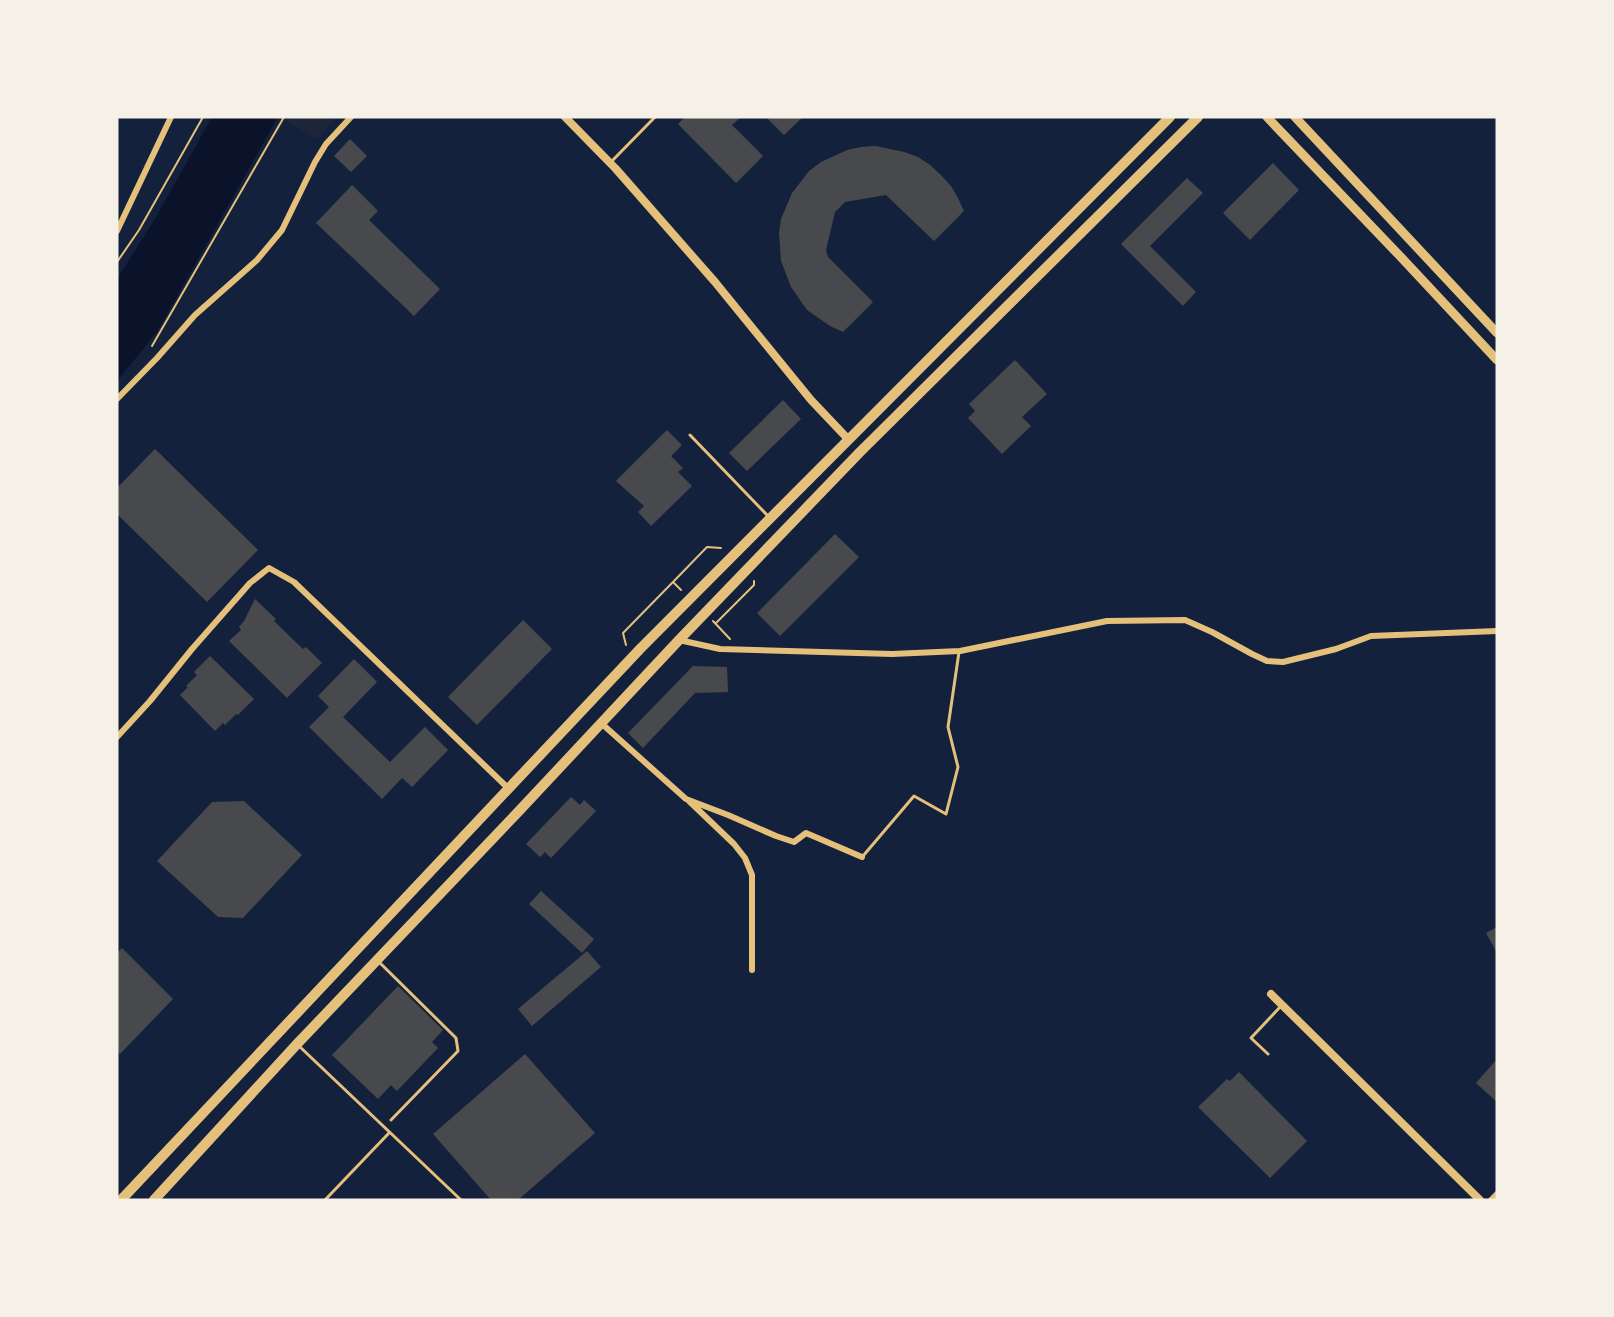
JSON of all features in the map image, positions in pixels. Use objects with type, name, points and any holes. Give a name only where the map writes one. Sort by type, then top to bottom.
[{"type":"main road","points":[[121,1200],[640,649],[1170,117]]},
{"type":"main road","points":[[154,1200],[297,1044],[860,452],[1198,117]]},
{"type":"main road","points":[[1267,117],[1497,360]]},
{"type":"main road","points":[[1295,117],[1497,333]]},
{"type":"street","points":[[117,231],[171,117]]},
{"type":"street","points":[[117,399],[195,315],[257,260],[282,230],[320,153],[351,117]]},
{"type":"street","points":[[565,117],[611,162],[715,282],[811,400],[848,439]]},
{"type":"street","points":[[117,737],[250,583],[269,568],[294,582],[509,789]]},
{"type":"street","points":[[679,640],[720,649],[892,654],[960,651],[1107,621],[1185,620],[1267,661],[1283,662],[1336,649],[1371,636],[1497,631]]},
{"type":"street","points":[[601,723],[686,799],[734,844],[745,858],[752,874],[752,970]]},
{"type":"street","points":[[686,799],[794,842],[806,833],[862,857]]},
{"type":"street","points":[[1271,994],[1480,1200]]},
{"type":"street","points":[[1491,1200],[1497,1194]]},
{"type":"lane","points":[[611,162],[655,117]]},
{"type":"lane","points":[[690,435],[770,518]]},
{"type":"lane","points":[[862,857],[914,796],[946,814],[958,767],[948,727],[960,651]]},
{"type":"lane","points":[[377,960],[456,1038],[458,1051],[391,1120]]},
{"type":"lane","points":[[1268,1054],[1251,1038],[1282,1005]]},
{"type":"lane","points":[[297,1044],[461,1200]]},
{"type":"lane","points":[[325,1200],[389,1133]]},
{"type":"path","points":[[117,262],[139,230],[203,117]]},
{"type":"path","points":[[150,350],[284,117]]},
{"type":"path","points":[[673,582],[707,547]]},
{"type":"path","points":[[716,624],[754,585]]},
{"type":"shaded area","points":[[212,117],[278,117],[157,332],[117,381],[117,279],[155,219]]},
{"type":"shaded area","points":[[278,117],[335,117],[318,139]]},
{"type":"building","points":[[685,117],[741,117],[732,125],[763,156],[736,183],[678,124]]},
{"type":"building","points":[[766,117],[803,117],[784,135]]},
{"type":"building","points":[[350,139],[367,156],[351,172],[334,156]]},
{"type":"building","points":[[876,146],[904,152],[930,165],[951,186],[964,211],[934,241],[886,195],[845,202],[835,212],[826,250],[828,257],[873,302],[843,332],[807,310],[791,287],[781,261],[779,233],[781,219],[792,193],[809,171],[821,162],[847,150]]},
{"type":"building","points":[[1273,163],[1299,190],[1250,240],[1223,213]]},
{"type":"building","points":[[1187,178],[1203,193],[1150,246],[1196,292],[1183,306],[1121,244]]},
{"type":"building","points":[[352,185],[378,211],[369,220],[440,289],[414,316],[316,223]]},
{"type":"building","points":[[1015,360],[1047,394],[1022,417],[1031,426],[1002,454],[968,418],[975,411],[969,404]]},
{"type":"building","points":[[783,400],[801,419],[747,471],[729,453]]},
{"type":"building","points":[[667,430],[682,445],[671,456],[683,468],[678,472],[692,486],[651,526],[638,512],[644,506],[616,481]]},
{"type":"building","points":[[155,449],[258,550],[207,602],[117,514],[117,488]]},
{"type":"building","points":[[835,534],[859,557],[780,636],[757,613]]},
{"type":"building","points":[[255,599],[303,649],[306,647],[322,663],[287,698],[229,641],[241,630],[239,627]]},
{"type":"building","points":[[523,620],[552,649],[477,725],[448,697]]},
{"type":"building","points":[[210,656],[254,699],[238,715],[236,714],[225,725],[223,723],[215,731],[180,695],[197,675],[194,672]]},
{"type":"building","points":[[354,659],[377,682],[343,717],[390,762],[425,727],[448,750],[412,787],[402,778],[382,799],[309,727],[329,707],[318,696]]},
{"type":"building","points":[[693,666],[727,667],[728,692],[695,693],[643,748],[628,733]]},
{"type":"building","points":[[571,797],[580,805],[584,800],[596,811],[551,858],[545,852],[540,857],[526,844]]},
{"type":"building","points":[[244,801],[302,855],[243,918],[218,917],[157,861],[212,802]]},
{"type":"building","points":[[541,891],[594,939],[582,953],[529,904]]},
{"type":"building","points":[[1497,927],[1497,953],[1486,933]]},
{"type":"building","points":[[122,948],[173,999],[120,1054],[117,1051],[117,953]]},
{"type":"building","points":[[587,951],[601,967],[532,1026],[518,1009]]},
{"type":"building","points":[[398,986],[443,1030],[432,1042],[438,1048],[397,1091],[391,1085],[378,1099],[332,1055]]},
{"type":"building","points":[[525,1054],[595,1133],[518,1200],[491,1200],[433,1134]]},
{"type":"building","points":[[1497,1059],[1497,1102],[1476,1083]]},
{"type":"building","points":[[1239,1072],[1307,1141],[1270,1178],[1198,1107],[1227,1079],[1230,1081]]}]
